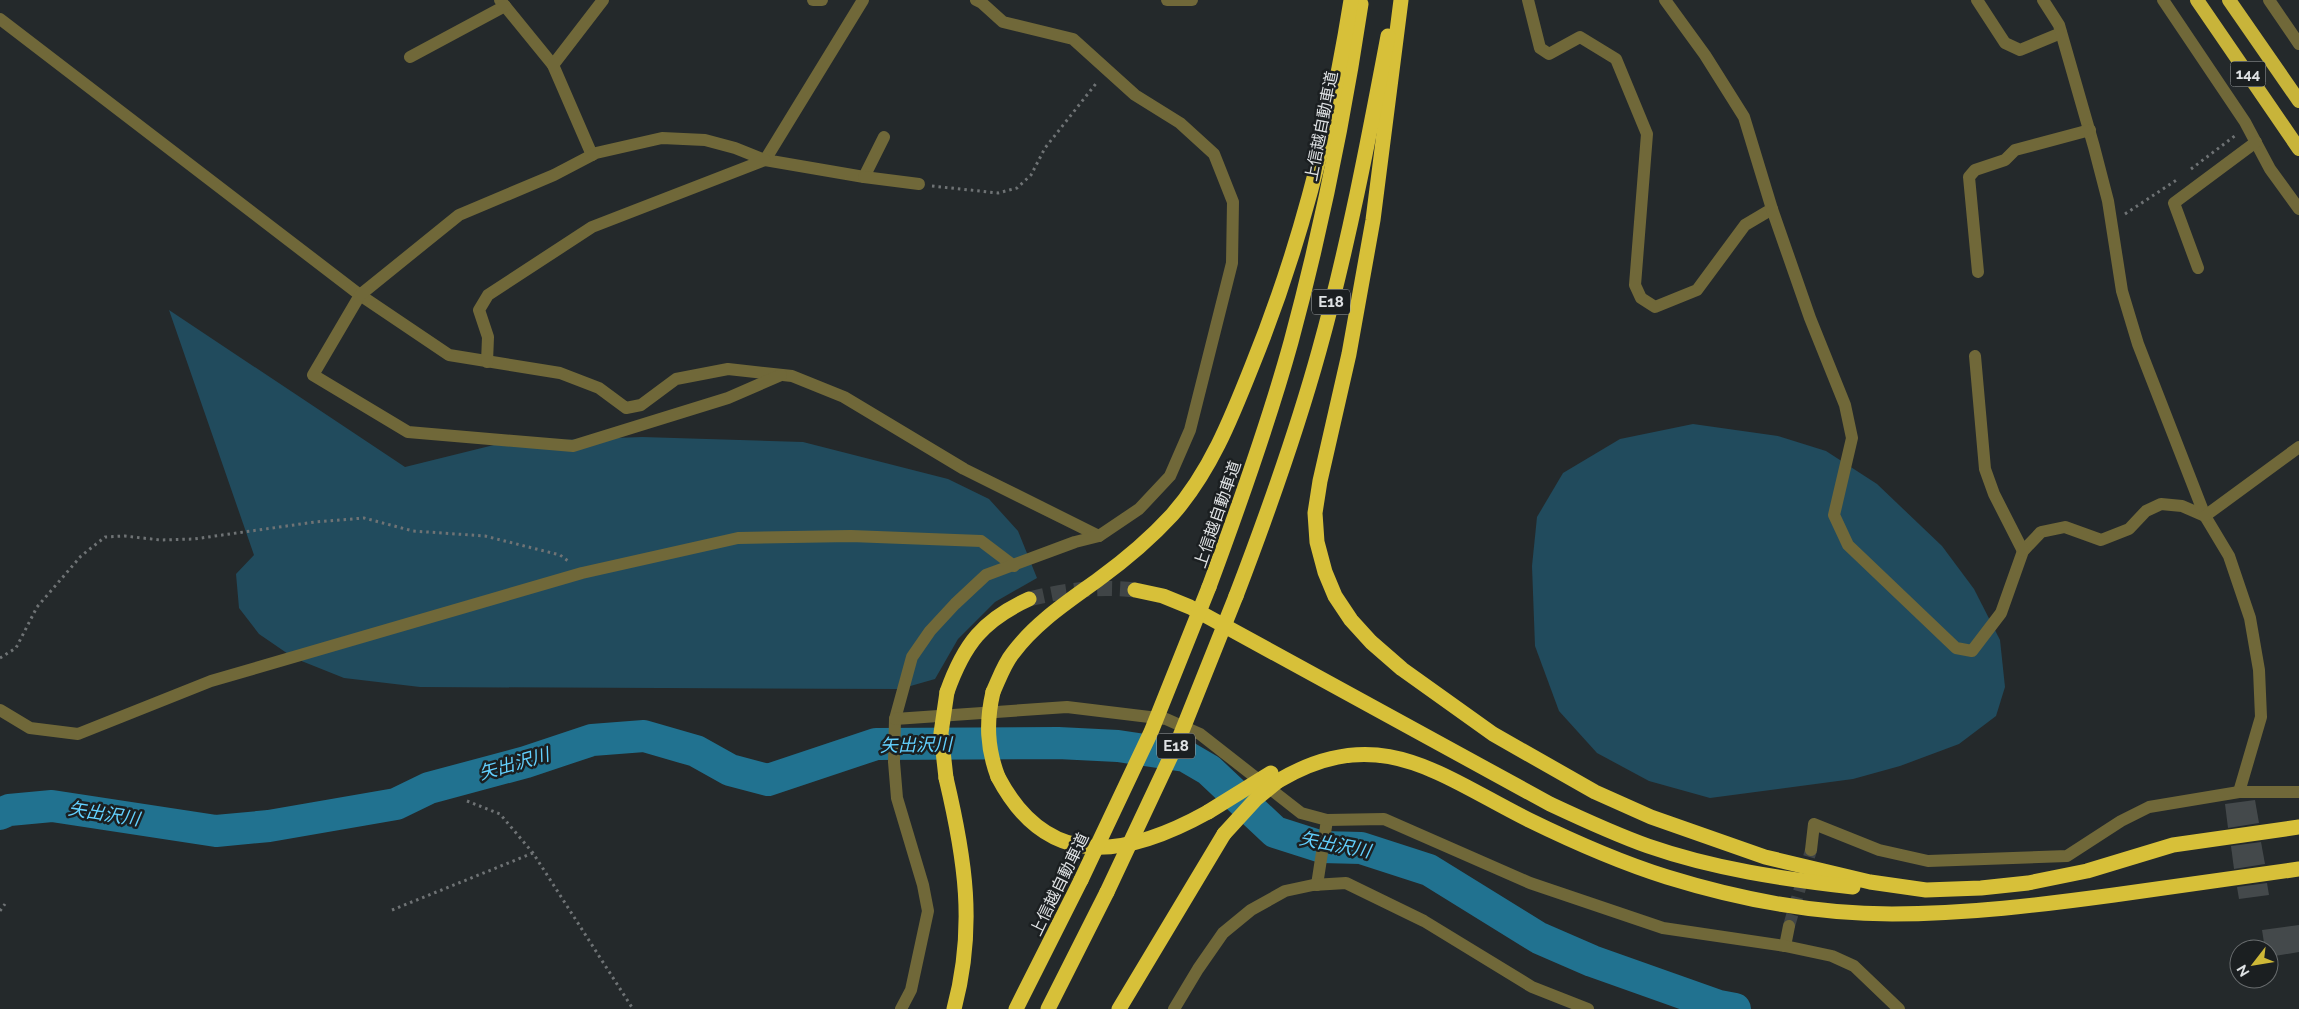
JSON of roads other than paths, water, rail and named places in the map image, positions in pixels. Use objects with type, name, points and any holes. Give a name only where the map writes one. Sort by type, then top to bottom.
[{"type":"highway","points":[[1274,777],[1169,833],[1144,841],[1118,846],[1092,848],[1069,844],[1047,834],[1027,818],[1008,797],[991,758],[987,733],[989,710],[993,692],[1013,653],[1028,635],[1048,617],[1128,557],[1150,537],[1172,514],[1210,462],[1227,429],[1268,328],[1306,212],[1332,107],[1352,0]]},
{"type":"highway","name":"上信越自動車道","points":[[1016,1009],[1081,880],[1151,732],[1209,587],[1240,503],[1290,343],[1313,254],[1335,150],[1362,0]]},
{"type":"highway","name":"E18","points":[[1048,1009],[1107,892],[1178,741],[1236,596],[1294,436],[1319,351],[1368,146],[1394,0]]},
{"type":"highway","points":[[1401,0],[1387,125],[1372,229],[1349,354],[1320,481],[1315,513],[1317,542],[1325,572],[1335,596],[1350,620],[1402,669],[1493,734],[1595,792],[1652,817],[1765,857],[1862,880],[1926,890]]},
{"type":"highway","name":"144","points":[[2197,0],[2299,149]]},
{"type":"highway","name":"144","points":[[2229,0],[2297,96]]},
{"type":"highway","points":[[1136,590],[1163,596],[1190,607],[1550,804],[1648,846],[1698,861],[1752,873],[1865,888],[1926,890],[1981,888],[2058,879],[2173,845],[2299,827]]},
{"type":"highway","points":[[954,1009],[960,989],[965,951],[967,912],[965,869],[946,778],[942,733],[947,692],[963,655],[984,627],[1005,610],[1029,599]]},
{"type":"highway","points":[[1120,1009],[1224,834],[1274,777],[1291,763],[1316,756],[1343,752],[1401,759],[1428,768],[1457,781],[1526,819],[1628,864],[1728,894],[1832,910],[1889,914],[2000,909],[2299,869]]},
{"type":"street","points":[[553,65],[603,0]]},
{"type":"street","points":[[813,0],[822,0]]},
{"type":"street","points":[[487,362],[488,337],[479,310],[488,295],[592,227],[765,160],[863,0]]},
{"type":"street","points":[[901,1009],[911,990],[928,911],[923,885],[896,798],[894,762],[895,719],[912,657],[930,631],[986,575],[1075,542],[1099,536],[1139,509],[1170,476],[1190,430],[1232,262],[1233,202],[1214,154],[1180,123],[1135,95],[1072,38],[1003,22],[976,0]]},
{"type":"street","points":[[1167,0],[1192,0]]},
{"type":"street","points":[[1528,0],[1540,48],[1549,54],[1580,36],[1616,59],[1646,134],[1634,285],[1641,298],[1656,307],[1697,290],[1745,225],[1772,208]]},
{"type":"street","points":[[1666,0],[1705,55],[1744,117],[1772,208],[1810,318],[1845,406],[1852,438],[1834,515],[1848,546],[1956,648],[1972,651],[2001,612],[2023,550],[2041,532],[2065,527],[2101,540],[2129,529],[2146,512],[2161,504],[2182,506],[2205,516]]},
{"type":"street","points":[[1977,0],[2005,44],[2020,50],[2061,33]]},
{"type":"street","points":[[2043,0],[2059,25],[2090,130],[2108,201],[2122,291],[2138,344],[2205,516],[2229,556],[2250,618],[2259,670],[2261,717],[2239,792]]},
{"type":"street","points":[[2163,0],[2247,126],[2270,169],[2299,209]]},
{"type":"street","points":[[2269,0],[2299,44]]},
{"type":"street","points":[[410,57],[502,3],[553,65],[592,155]]},
{"type":"street","points":[[0,19],[360,295],[449,356],[560,374],[599,388],[626,408],[640,405],[676,379],[728,369],[792,376],[844,397],[964,469],[1099,536]]},
{"type":"street","points":[[1978,272],[1969,177],[1975,170],[2006,160],[2015,150],[2090,130]]},
{"type":"street","points":[[864,177],[884,137]]},
{"type":"street","points":[[781,374],[728,398],[574,446],[408,432],[314,375],[360,295],[459,215],[554,175],[592,155],[662,138],[705,140],[735,148],[765,160],[864,177],[919,184]]},
{"type":"street","points":[[2198,268],[2174,203],[2256,142]]},
{"type":"street","points":[[1975,356],[1985,469],[1994,494],[2023,550]]},
{"type":"street","points":[[2205,516],[2299,447]]},
{"type":"street","points":[[0,710],[30,728],[78,734],[211,681],[582,573],[738,538],[851,536],[981,541],[1014,566]]},
{"type":"street","points":[[895,719],[1067,707],[1166,719],[1200,734],[1301,812],[1326,826],[1384,819],[1530,882],[1663,928],[1785,946],[1832,956],[1854,966],[1899,1009]]},
{"type":"street","points":[[1811,850],[1814,824],[1879,850],[1928,861],[2067,856],[2121,821],[2149,807],[2239,792],[2299,792]]},
{"type":"street","points":[[1318,880],[1326,826]]},
{"type":"street","points":[[1174,1009],[1198,968],[1223,933],[1251,910],[1285,891],[1318,880],[1346,883],[1424,921],[1532,987],[1588,1009]]},
{"type":"street","points":[[1785,946],[1789,926]]},
{"type":"waterway","name":"矢出沢川","points":[[0,814],[9,810],[52,806],[216,831],[269,826],[396,804],[429,788],[526,762],[592,740],[644,736],[696,751],[730,770],[768,780],[876,744],[1058,743],[1118,746],[1185,756],[1209,770],[1275,832],[1322,847],[1361,848],[1429,870],[1539,938],[1592,961],[1719,1006],[1735,1009]]},
{"type":"tunnel","points":[[1029,599],[1082,590],[1108,588],[1135,590]]},
{"type":"tunnel","points":[[1789,926],[1811,850]]}]
